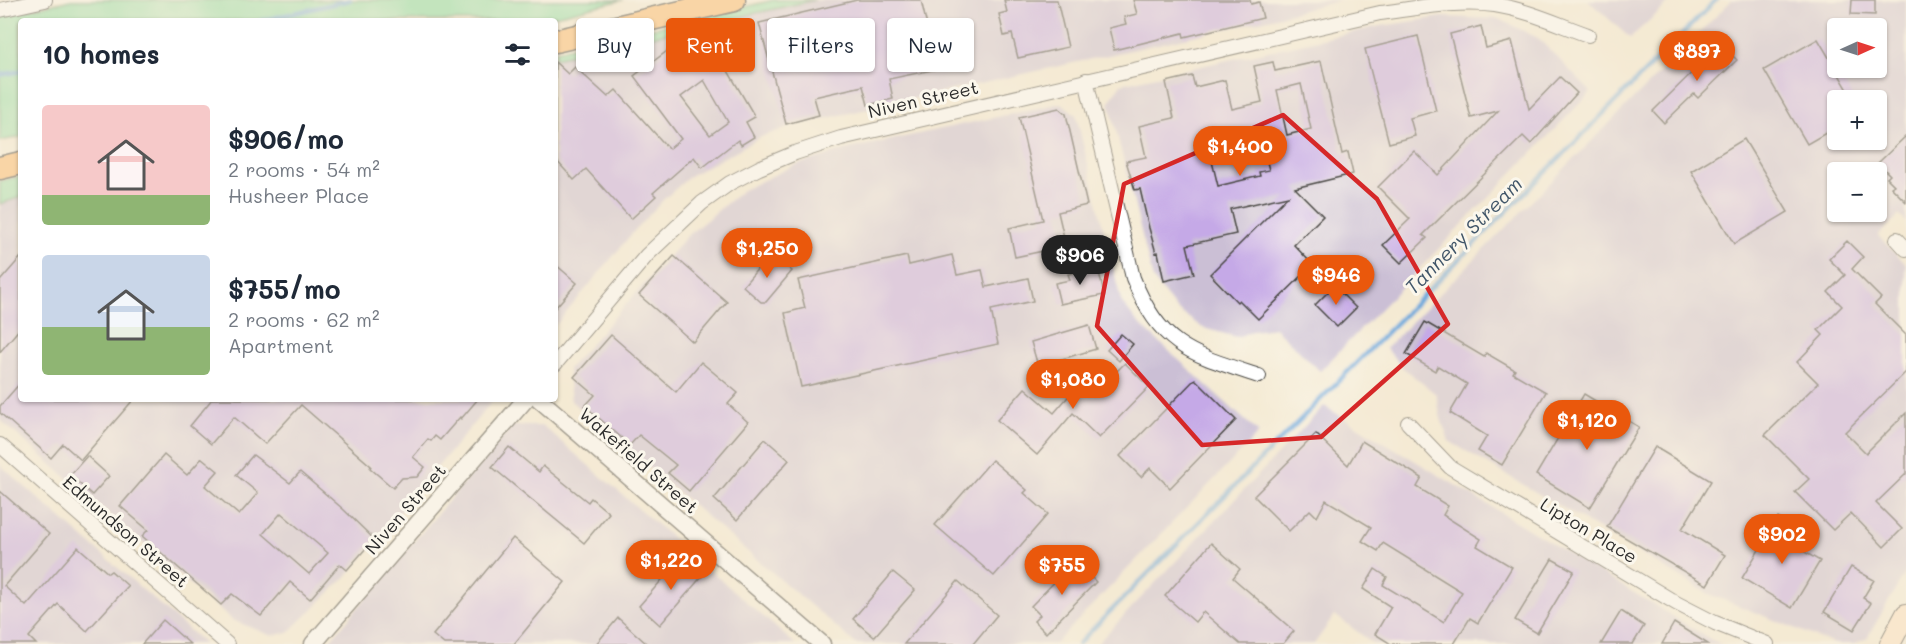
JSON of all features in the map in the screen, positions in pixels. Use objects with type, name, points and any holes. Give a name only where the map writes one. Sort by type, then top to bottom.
[{"type":"highway","points":[[558,29],[686,0]]},
{"type":"highway","points":[[558,40],[734,0]]},
{"type":"highway","points":[[0,155],[18,151]]},
{"type":"highway","points":[[0,168],[18,164]]},
{"type":"main road","points":[[1890,644],[1906,614]]},
{"type":"street","points":[[0,10],[45,0]]},
{"type":"street","name":"Niven Street","points":[[558,360],[647,255],[702,203],[730,183],[759,168],[841,138],[1380,13],[1461,3],[1495,5],[1530,13],[1588,35]]},
{"type":"street","points":[[1086,80],[1133,278],[1142,301],[1158,325],[1198,356],[1259,376]]},
{"type":"street","name":"Niven Street","points":[[313,644],[523,402]]},
{"type":"street","name":"Wakefield Street","points":[[542,402],[822,644]]},
{"type":"street","name":"Lipton Place","points":[[1408,423],[1450,467],[1676,603],[1715,623],[1767,644]]},
{"type":"street","name":"Edmundson Street","points":[[0,445],[228,644]]},
{"type":"highlighted area","points":[[1283,115],[1377,199],[1448,324],[1321,437],[1202,445],[1097,326],[1124,184]]},
{"type":"shaded area","points":[[815,0],[1341,0],[1265,20],[796,125],[763,136],[691,175],[664,199],[558,322],[558,57],[576,53],[576,72],[654,72],[654,36],[666,33],[666,72],[755,72],[755,18],[734,18]]},
{"type":"shaded area","points":[[1588,0],[1672,0],[1630,38]]},
{"type":"shaded area","points":[[1732,0],[1906,0],[1906,222],[1899,215],[1878,236],[1906,264],[1906,572],[1867,638],[1854,644],[1834,644],[1709,594],[1449,441],[1441,419],[1436,394],[1403,368],[1386,348]]},
{"type":"shaded area","points":[[1442,17],[1499,19],[1538,38],[1591,92],[1320,371],[1275,328],[1252,331],[1237,337],[1203,328],[1176,309],[1153,279],[1109,102],[1121,84],[1380,26]]},
{"type":"shaded area","points":[[1062,103],[1076,115],[1121,301],[1135,320],[1259,433],[1055,644],[856,644],[571,401],[568,369],[688,235],[743,190],[795,165],[849,149]]},
{"type":"shaded area","points":[[18,198],[18,402],[492,402],[347,576],[288,633],[270,635],[232,620],[0,420],[0,204]]},
{"type":"shaded area","points":[[1324,406],[1722,644],[1374,644],[1335,615],[1314,644],[1097,644]]},
{"type":"shaded area","points":[[512,426],[543,426],[795,644],[327,644]]},
{"type":"shaded area","points":[[0,465],[205,644],[0,644]]},
{"type":"green space","points":[[71,0],[623,0],[546,18],[18,18],[18,138],[0,141],[0,16]]},
{"type":"green space","points":[[774,0],[815,0],[734,18],[697,18]]},
{"type":"green space","points":[[666,25],[666,33],[654,36],[654,28]]},
{"type":"green space","points":[[576,46],[576,53],[558,57],[558,50]]},
{"type":"green space","points":[[18,177],[18,198],[0,204],[0,181]]},
{"type":"building","points":[[857,0],[921,0],[925,18],[887,18],[887,72],[923,72],[889,79],[893,99],[868,105],[863,86],[814,97],[819,115],[786,124],[772,72],[875,72],[875,18],[780,18]]},
{"type":"building","points":[[1004,0],[1057,0],[1068,47],[1018,58],[1012,34],[1004,36],[999,14],[1007,12]]},
{"type":"building","points":[[1133,0],[1250,0],[1251,4],[1259,2],[1263,18],[1184,37],[1183,33],[1114,50],[1109,28],[1126,24],[1124,17],[1137,14]]},
{"type":"building","points":[[1852,0],[1875,0],[1875,15],[1851,14]]},
{"type":"building","points":[[767,21],[767,53],[759,23]]},
{"type":"building","points":[[1481,26],[1486,48],[1512,41],[1529,109],[1560,77],[1577,93],[1531,144],[1523,136],[1423,235],[1427,238],[1401,263],[1383,245],[1410,219],[1378,187],[1414,151],[1438,175],[1498,111],[1471,118],[1450,34]]},
{"type":"building","points":[[1418,36],[1436,111],[1410,118],[1415,136],[1389,143],[1365,49]]},
{"type":"building","points":[[1818,39],[1827,54],[1827,78],[1841,78],[1848,90],[1827,90],[1827,132],[1807,144],[1764,70]]},
{"type":"building","points":[[1721,44],[1737,60],[1698,98],[1694,94],[1664,123],[1653,111]]},
{"type":"building","points":[[666,52],[666,72],[729,72],[755,117],[746,122],[754,137],[741,145],[738,140],[702,168],[694,157],[653,193],[656,196],[631,219],[586,169],[574,180],[558,162],[558,65],[568,74],[575,67],[576,72],[580,72],[608,97],[616,90],[669,149],[681,139],[634,76],[639,72],[654,72],[654,61]],"holes":[[[704,80],[728,122],[710,135],[681,97]]]},
{"type":"building","points":[[1321,61],[1342,154],[1348,152],[1353,174],[1295,188],[1323,216],[1294,245],[1313,265],[1258,319],[1239,300],[1237,302],[1210,274],[1288,196],[1230,209],[1236,234],[1187,245],[1194,274],[1164,281],[1140,189],[1135,190],[1126,161],[1146,157],[1139,126],[1174,118],[1166,82],[1192,76],[1195,87],[1225,80],[1232,109],[1262,102],[1254,66],[1273,62],[1275,71]],"holes":[[[1301,84],[1311,129],[1287,135],[1277,90]],[[1261,138],[1269,170],[1259,172],[1260,176],[1218,186],[1209,149]]]},
{"type":"building","points":[[1059,108],[1066,114],[1087,205],[1058,212],[1066,246],[1015,257],[1009,228],[1043,220],[1019,117]]},
{"type":"building","points":[[1906,136],[1906,202],[1891,187],[1894,185],[1887,178],[1890,175],[1887,172],[1887,162],[1879,162]]},
{"type":"building","points":[[1744,139],[1788,212],[1734,244],[1691,171]]},
{"type":"building","points":[[1847,241],[1863,257],[1852,269],[1881,298],[1875,304],[1906,335],[1906,372],[1845,432],[1866,453],[1906,413],[1906,474],[1876,503],[1902,529],[1884,547],[1851,513],[1833,530],[1795,492],[1809,479],[1765,435],[1818,383],[1797,362],[1823,335],[1818,330],[1842,306],[1828,292],[1845,275],[1829,259]]},
{"type":"building","points":[[771,253],[792,271],[766,302],[761,302],[743,286]]},
{"type":"building","points":[[952,255],[957,275],[982,270],[986,287],[1028,278],[1033,301],[991,310],[998,344],[801,387],[785,313],[805,308],[798,280],[907,256],[909,265]]},
{"type":"building","points":[[674,256],[727,302],[693,342],[639,295]]},
{"type":"building","points":[[18,260],[18,331],[0,352],[0,281]]},
{"type":"building","points":[[558,267],[577,283],[558,305]]},
{"type":"building","points":[[1098,267],[1104,295],[1060,304],[1055,283],[1070,280],[1068,274]]},
{"type":"building","points":[[1334,286],[1356,308],[1337,327],[1315,305]]},
{"type":"building","points":[[1425,322],[1484,357],[1486,353],[1515,370],[1513,373],[1546,392],[1502,465],[1478,451],[1487,436],[1450,413],[1467,384],[1438,366],[1435,371],[1406,354]]},
{"type":"building","points":[[1089,325],[1096,349],[1038,366],[1031,342]]},
{"type":"building","points":[[1121,334],[1133,344],[1119,361],[1107,350]]},
{"type":"building","points":[[611,335],[676,392],[701,362],[738,393],[728,404],[748,422],[689,491],[668,473],[676,465],[639,435],[630,445],[585,406],[595,395],[574,377]]},
{"type":"building","points":[[1125,363],[1149,387],[1099,438],[1073,413],[1037,455],[997,420],[1025,388],[1054,413],[1080,383],[1093,395]]},
{"type":"building","points":[[1195,379],[1236,420],[1170,488],[1150,468],[1141,477],[1120,456]]},
{"type":"building","points":[[18,385],[18,402],[131,402],[81,460],[63,444],[51,458],[0,413],[0,406]]},
{"type":"building","points":[[1584,394],[1639,427],[1590,508],[1536,475]]},
{"type":"building","points":[[210,402],[475,402],[440,440],[435,436],[431,441],[428,439],[413,457],[425,467],[417,477],[402,478],[393,488],[301,405],[265,444],[234,417],[211,444],[190,426]]},
{"type":"building","points":[[1316,434],[1348,465],[1362,441],[1422,478],[1417,487],[1448,506],[1443,515],[1481,539],[1477,546],[1512,567],[1478,623],[1470,618],[1454,644],[1391,644],[1375,634],[1391,607],[1363,589],[1375,569],[1387,577],[1383,585],[1444,622],[1462,592],[1383,543],[1378,551],[1362,541],[1371,527],[1326,500],[1317,517],[1310,510],[1289,531],[1254,496]]},
{"type":"building","points":[[765,439],[789,460],[737,520],[714,499]]},
{"type":"building","points":[[509,447],[539,472],[543,466],[588,502],[591,498],[609,513],[584,543],[492,467]]},
{"type":"building","points":[[1655,447],[1711,481],[1682,529],[1725,555],[1707,585],[1607,527]]},
{"type":"building","points":[[164,455],[187,475],[202,458],[218,471],[205,486],[239,515],[258,493],[236,475],[253,455],[290,483],[300,472],[374,539],[347,570],[340,564],[310,599],[290,582],[261,616],[232,594],[221,605],[142,536],[148,530],[120,506]],"holes":[[[281,513],[328,553],[309,574],[263,534]]]},
{"type":"building","points":[[87,456],[109,476],[92,495],[70,475]]},
{"type":"building","points":[[992,460],[1027,490],[1024,493],[1048,514],[994,576],[935,525]]},
{"type":"building","points":[[0,491],[49,534],[4,586],[26,606],[78,547],[108,573],[111,571],[128,586],[87,631],[58,604],[29,637],[36,644],[0,644]]},
{"type":"building","points":[[1778,518],[1804,534],[1796,547],[1820,561],[1792,608],[1742,578]]},
{"type":"building","points":[[513,538],[565,582],[514,644],[444,644],[433,635]]},
{"type":"building","points":[[1211,543],[1240,569],[1233,578],[1294,631],[1283,644],[1240,644],[1203,612],[1195,622],[1165,596]]},
{"type":"building","points":[[682,557],[703,575],[660,625],[639,606]]},
{"type":"building","points":[[1552,559],[1574,571],[1537,633],[1515,620]]},
{"type":"building","points":[[1075,561],[1096,582],[1046,633],[1034,621],[1040,615],[1031,606]]},
{"type":"building","points":[[1851,567],[1874,580],[1863,598],[1871,603],[1854,630],[1824,612]]},
{"type":"building","points":[[893,572],[915,590],[874,637],[853,619]]},
{"type":"building","points":[[958,581],[997,615],[973,644],[904,644]]},
{"type":"building","points":[[1621,611],[1644,626],[1633,644],[1601,644]]},
{"type":"building","points":[[618,618],[647,644],[596,644]]},
{"type":"building","points":[[163,620],[190,644],[142,644]]},
{"type":"building","points":[[1674,623],[1708,644],[1662,644]]},
{"type":"waterway","points":[[273,18],[350,0]]},
{"type":"waterway","name":"Tannery Stream","points":[[1078,644],[1716,0]]},
{"type":"waterway","points":[[0,75],[18,72]]}]
